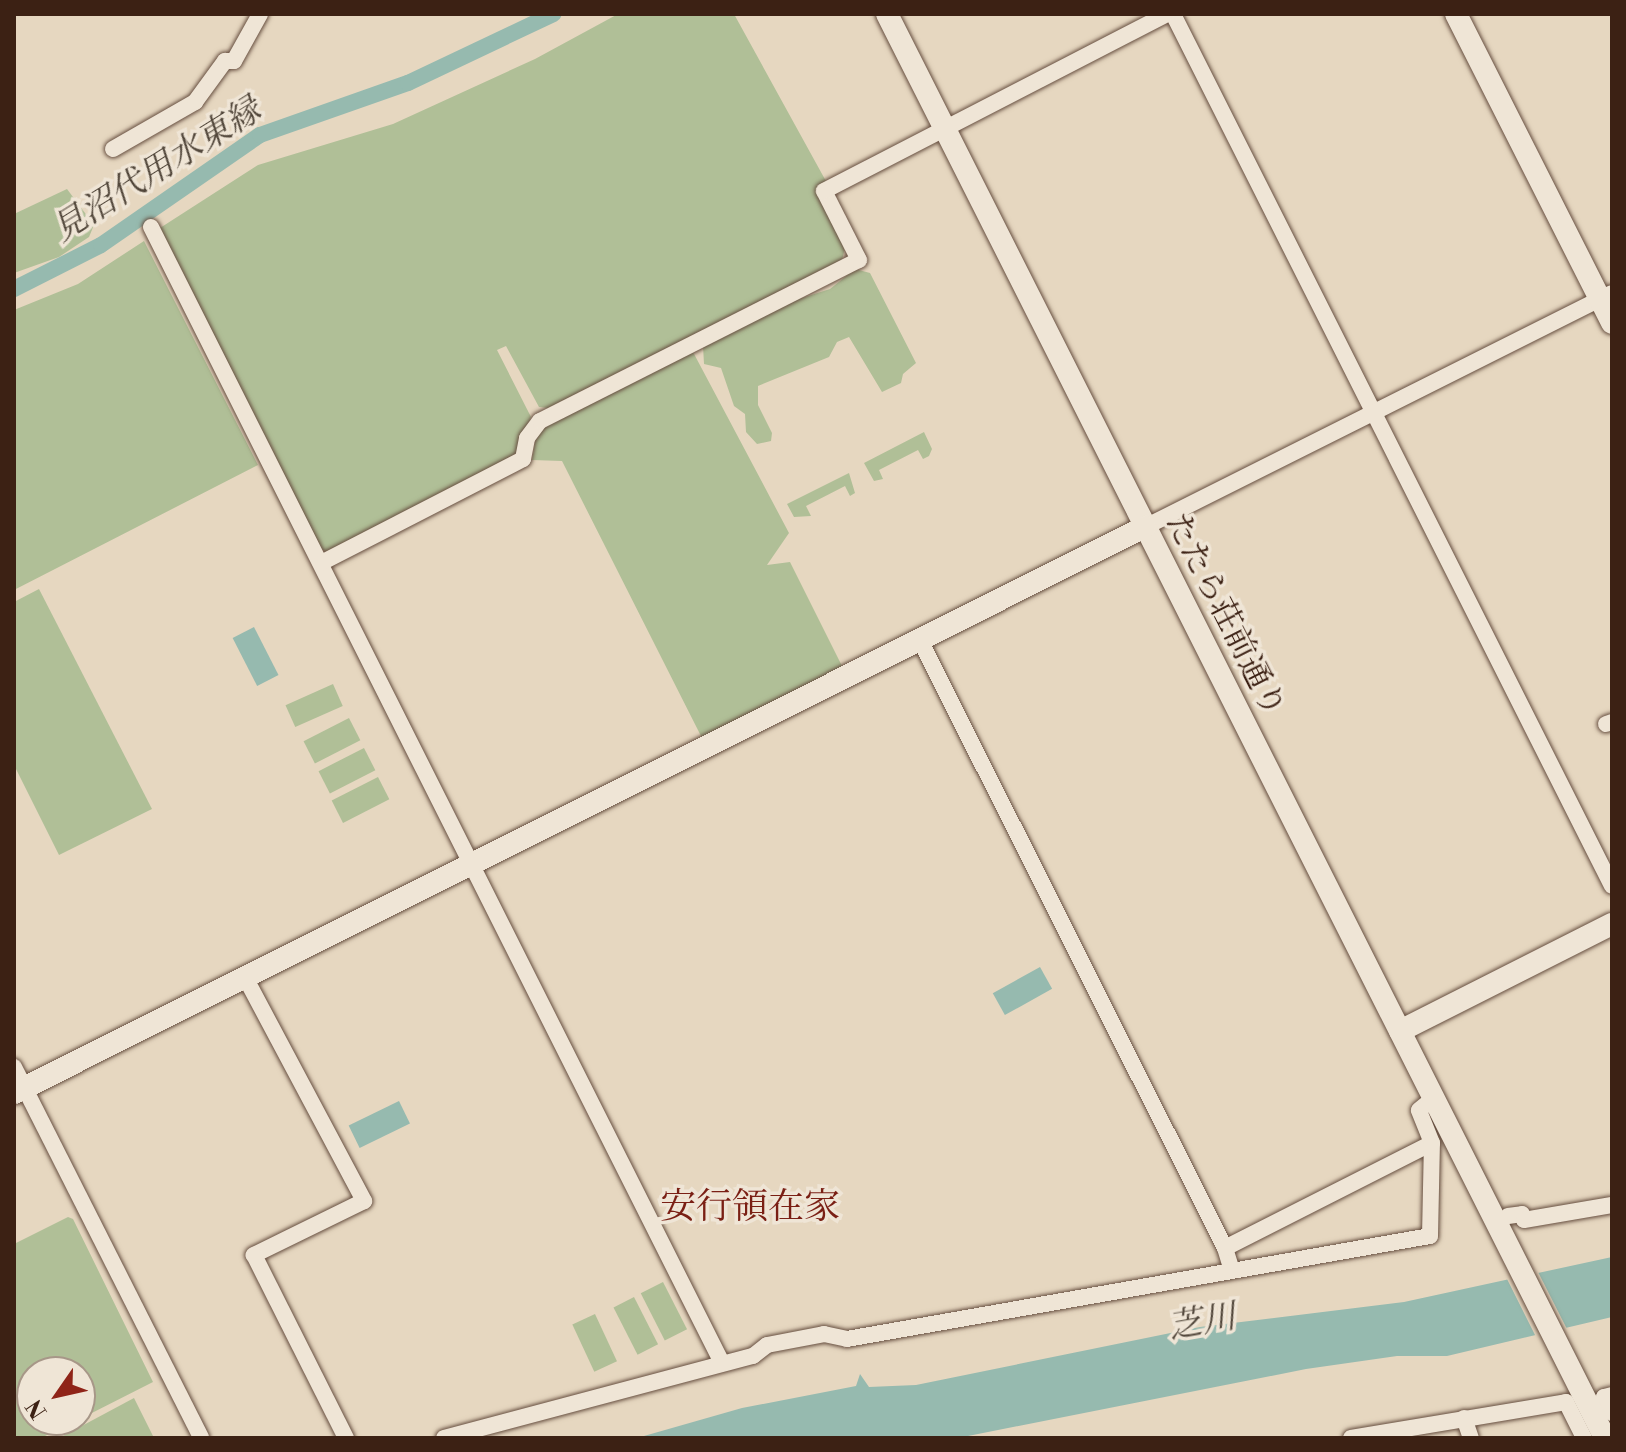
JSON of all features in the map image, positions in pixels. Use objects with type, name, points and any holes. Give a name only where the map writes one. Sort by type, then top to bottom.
[{"type":"street","points":[[113,149],[195,102],[225,61],[234,61],[260,14]]},
{"type":"street","name":"たたら荘前通り","points":[[887,14],[1605,1438]]},
{"type":"street","points":[[321,563],[523,459],[527,438],[540,421],[859,260],[824,191],[1167,14]]},
{"type":"street","points":[[1173,14],[1612,886]]},
{"type":"street","points":[[1456,14],[1606,296],[1612,323]]},
{"type":"street","points":[[151,227],[722,1363]]},
{"type":"street","points":[[19,1090],[1606,296]]},
{"type":"street","points":[[920,640],[1225,1248],[1232,1271]]},
{"type":"street","points":[[1400,1031],[1612,924]]},
{"type":"street","points":[[245,977],[364,1201],[254,1255],[346,1438]]},
{"type":"street","points":[[14,1067],[19,1090],[201,1438]]},
{"type":"street","points":[[444,1438],[753,1356],[767,1345],[824,1334],[847,1339],[1430,1236],[1432,1143],[1419,1110],[1434,1098]]},
{"type":"street","points":[[1225,1248],[1432,1143]]},
{"type":"street","points":[[1508,1216],[1522,1214],[1524,1220],[1612,1205]]},
{"type":"street","points":[[1612,1395],[1604,1397],[1612,1413]]},
{"type":"street","points":[[1351,1438],[1566,1402],[1584,1438]]},
{"type":"street","points":[[1464,1418],[1471,1438]]},
{"type":"green space","points":[[618,14],[734,14],[827,183],[816,190],[845,248],[842,260],[548,408],[539,407],[506,346],[497,350],[531,417],[513,460],[332,555],[320,548],[160,228],[258,165],[393,124],[535,59]]},
{"type":"green space","points":[[67,189],[94,225],[89,237],[59,257],[14,273],[14,214]]},
{"type":"green space","points":[[144,241],[258,465],[14,590],[14,310],[78,284]]},
{"type":"green space","points":[[855,269],[870,273],[916,363],[903,374],[901,383],[882,392],[849,337],[837,342],[829,357],[758,386],[758,405],[772,433],[771,441],[757,444],[746,432],[745,414],[734,406],[721,368],[704,364],[703,346],[780,305],[830,289]]},
{"type":"green space","points":[[693,352],[789,533],[767,565],[790,562],[843,668],[702,738],[562,461],[532,460],[537,431]]},
{"type":"green space","points":[[924,432],[932,449],[929,456],[923,459],[918,450],[879,470],[883,479],[874,481],[864,463]]},
{"type":"green space","points":[[849,473],[855,493],[850,496],[845,486],[806,506],[811,516],[794,517],[787,504]]},
{"type":"green space","points":[[39,589],[152,809],[59,855],[14,765],[14,602]]},
{"type":"green space","points":[[333,684],[343,706],[295,727],[285,705]]},
{"type":"green space","points":[[349,718],[360,740],[315,763],[304,741]]},
{"type":"green space","points":[[364,748],[375,770],[330,793],[319,771]]},
{"type":"green space","points":[[378,777],[389,799],[343,823],[332,801]]},
{"type":"green space","points":[[68,1217],[73,1219],[153,1382],[96,1411],[96,1356],[16,1356],[16,1436],[45,1436],[41,1438],[14,1438],[14,1244]]},
{"type":"green space","points":[[663,1282],[687,1329],[665,1341],[641,1293]]},
{"type":"green space","points":[[634,1297],[658,1344],[638,1355],[614,1307]]},
{"type":"green space","points":[[595,1314],[617,1361],[594,1372],[572,1325]]},
{"type":"green space","points":[[134,1398],[154,1438],[64,1438],[96,1436],[96,1418]]},
{"type":"water","points":[[254,627],[279,675],[257,686],[233,638]]},
{"type":"water","points":[[1040,967],[1052,989],[1005,1015],[993,993]]},
{"type":"water","points":[[399,1101],[410,1123],[360,1148],[349,1126]]},
{"type":"water","points":[[1612,1257],[1612,1317],[1447,1356],[1397,1356],[1306,1369],[958,1438],[637,1438],[742,1408],[856,1386],[860,1374],[869,1387],[916,1385],[1200,1327],[1404,1302]]},
{"type":"pier","points":[[1537,1270],[1568,1331],[1537,1339],[1506,1277]]},
{"type":"waterway","name":"見沼代用水東縁","points":[[14,289],[101,245],[260,135],[408,83],[553,14]]},
{"type":"district","name":"安行領在家","points":[[750,1208]]},
{"type":"water label","name":"芝川","points":[[1202,1323]]}]
